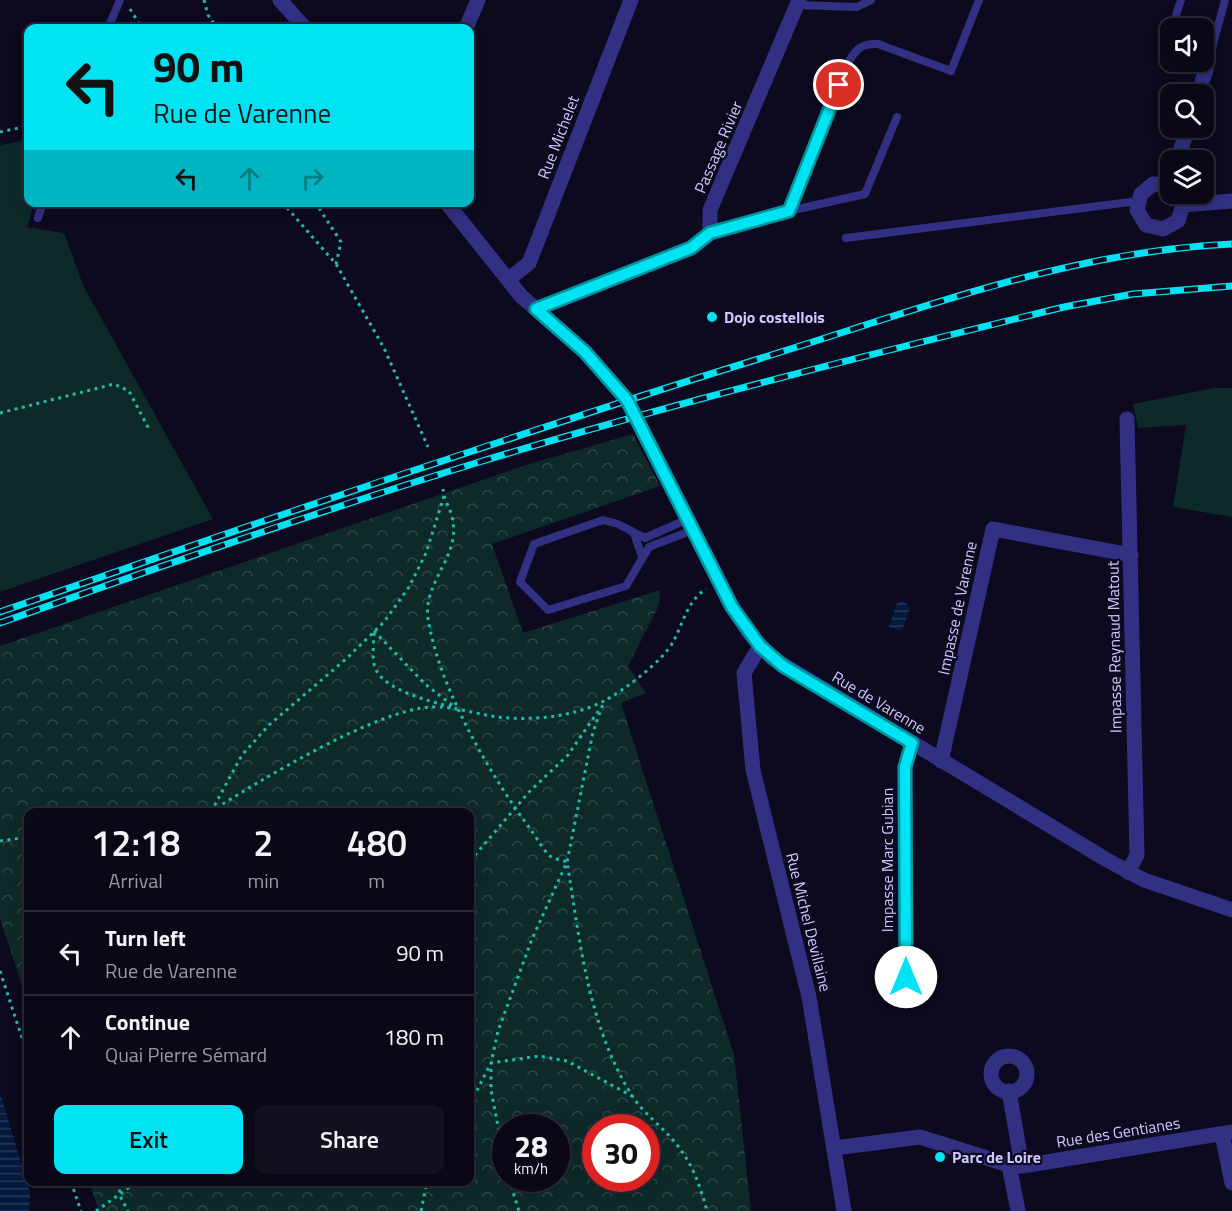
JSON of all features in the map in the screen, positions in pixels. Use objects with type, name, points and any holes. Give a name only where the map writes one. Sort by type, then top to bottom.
[{"type":"street","points":[[468,24],[477,0]]},
{"type":"street","name":"Rue Michelet","points":[[508,280],[528,263],[631,0]]},
{"type":"street","points":[[282,1],[302,24]]},
{"type":"street","name":"Passage Rivier","points":[[710,233],[710,210],[798,2]]},
{"type":"street","points":[[1160,183],[1146,188],[1138,201],[1141,218],[1154,229],[1171,226],[1182,213],[1179,204]]},
{"type":"street","points":[[1214,198],[1232,201]]},
{"type":"street","name":"Rue de Varenne","points":[[450,207],[508,280],[536,309],[585,352],[627,400],[741,622],[760,646],[783,666],[1128,872],[1144,880],[1232,910]]},
{"type":"street","points":[[536,309],[691,248],[710,233]]},
{"type":"street","name":"Impasse Reynaud Matout","points":[[1127,419],[1137,855],[1128,872]]},
{"type":"street","name":"Impasse de Varenne","points":[[941,761],[993,529],[1131,555]]},
{"type":"street","name":"Rue Michel Devillaine","points":[[760,646],[744,673],[753,770],[809,997],[844,1211]]},
{"type":"street","name":"Impasse Marc Gubian","points":[[906,977],[905,767],[912,743]]},
{"type":"street","points":[[1009,1091],[1018,1211]]},
{"type":"street","points":[[1227,1133],[1232,1183]]},
{"type":"street","name":"Rue des Gentianes","points":[[835,1148],[920,1137],[1016,1165],[1227,1133]]},
{"type":"lane","points":[[110,24],[122,0]]},
{"type":"lane","points":[[798,2],[857,7],[872,0]]},
{"type":"lane","points":[[789,211],[855,52],[866,43],[878,44],[951,71],[979,0]]},
{"type":"lane","points":[[1174,18],[1181,0]]},
{"type":"lane","points":[[1214,37],[1226,0]]},
{"type":"lane","points":[[710,233],[789,211],[865,195],[897,117]]},
{"type":"lane","points":[[846,238],[1138,201]]},
{"type":"lane","points":[[38,218],[41,207]]},
{"type":"lane","points":[[603,520],[618,524],[645,538],[691,525],[650,547],[642,556],[626,586],[548,610],[520,582],[534,544],[603,520]]},
{"type":"lane","points":[[634,533],[642,556]]},
{"type":"path","points":[[122,0],[139,24]]},
{"type":"path","points":[[204,0],[208,15],[214,24]]},
{"type":"path","points":[[0,132],[24,127]]},
{"type":"path","points":[[286,207],[336,264],[384,348],[428,447]]},
{"type":"path","points":[[318,207],[341,242],[336,264]]},
{"type":"path","points":[[0,413],[114,384],[129,391],[150,431]]},
{"type":"path","points":[[443,489],[453,522],[452,541],[448,557],[432,591],[428,617],[445,678],[458,709],[515,809],[551,856],[567,862]]},
{"type":"path","points":[[213,808],[242,755],[269,725],[375,631],[390,613],[417,570],[430,543],[444,496]]},
{"type":"path","points":[[375,631],[376,670],[387,682],[417,698],[458,709],[497,717],[531,719],[566,713],[604,701],[663,657],[673,644],[696,597],[719,581]]},
{"type":"path","points":[[375,631],[425,684],[458,709]]},
{"type":"path","points":[[474,856],[515,809],[568,755],[604,701]]},
{"type":"path","points":[[496,1114],[491,1090],[491,1063],[498,1031],[532,939],[567,862],[592,732],[604,701]]},
{"type":"path","points":[[218,808],[277,771],[361,729],[401,713],[430,707],[458,709]]},
{"type":"path","points":[[0,841],[24,838]]},
{"type":"path","points":[[567,862],[584,965],[604,1043],[632,1096],[673,1139],[690,1163],[701,1189],[706,1211]]},
{"type":"path","points":[[0,971],[24,1044]]},
{"type":"path","points":[[491,1063],[539,1056],[567,1061],[632,1096]]},
{"type":"path","points":[[474,1096],[491,1063]]},
{"type":"path","points":[[73,1186],[81,1211]]},
{"type":"path","points":[[119,1186],[120,1196],[128,1211]]},
{"type":"path","points":[[96,1211],[132,1186]]},
{"type":"path","points":[[421,1211],[425,1186]]},
{"type":"path","points":[[513,1192],[519,1211]]},
{"type":"green space","points":[[24,141],[24,207],[33,207],[27,227],[64,233],[83,285],[213,519],[0,592],[0,145]]},
{"type":"green space","points":[[1214,388],[1232,388],[1232,517],[1173,507],[1186,425],[1138,428],[1133,404]]},
{"type":"green space","points":[[633,434],[660,486],[492,544],[523,633],[660,590],[659,605],[628,666],[646,693],[621,703],[734,1055],[751,1211],[99,1211],[90,1186],[474,1186],[474,808],[24,808],[24,991],[0,918],[0,646],[529,464]]},
{"type":"water","points":[[903,601],[910,608],[902,631],[889,627],[897,603]]},
{"type":"water","points":[[0,1093],[24,1172],[24,1186],[28,1186],[30,1192],[29,1211],[0,1211]]},
{"type":"railway","points":[[0,612],[479,449],[939,302],[1055,270],[1113,258],[1172,249],[1232,244]]},
{"type":"railway","points":[[0,623],[237,540],[416,482],[549,441],[695,400],[1064,307],[1133,294],[1232,286]]},
{"type":"place","name":"Dojo costellois","points":[[712,317]]},
{"type":"place","name":"Parc de Loire","points":[[940,1157]]},
{"type":"route","points":[[839,85],[789,211],[710,233],[691,248],[536,309],[601,368],[627,400],[732,607],[760,646],[783,666],[912,743],[905,767],[906,977]]}]
